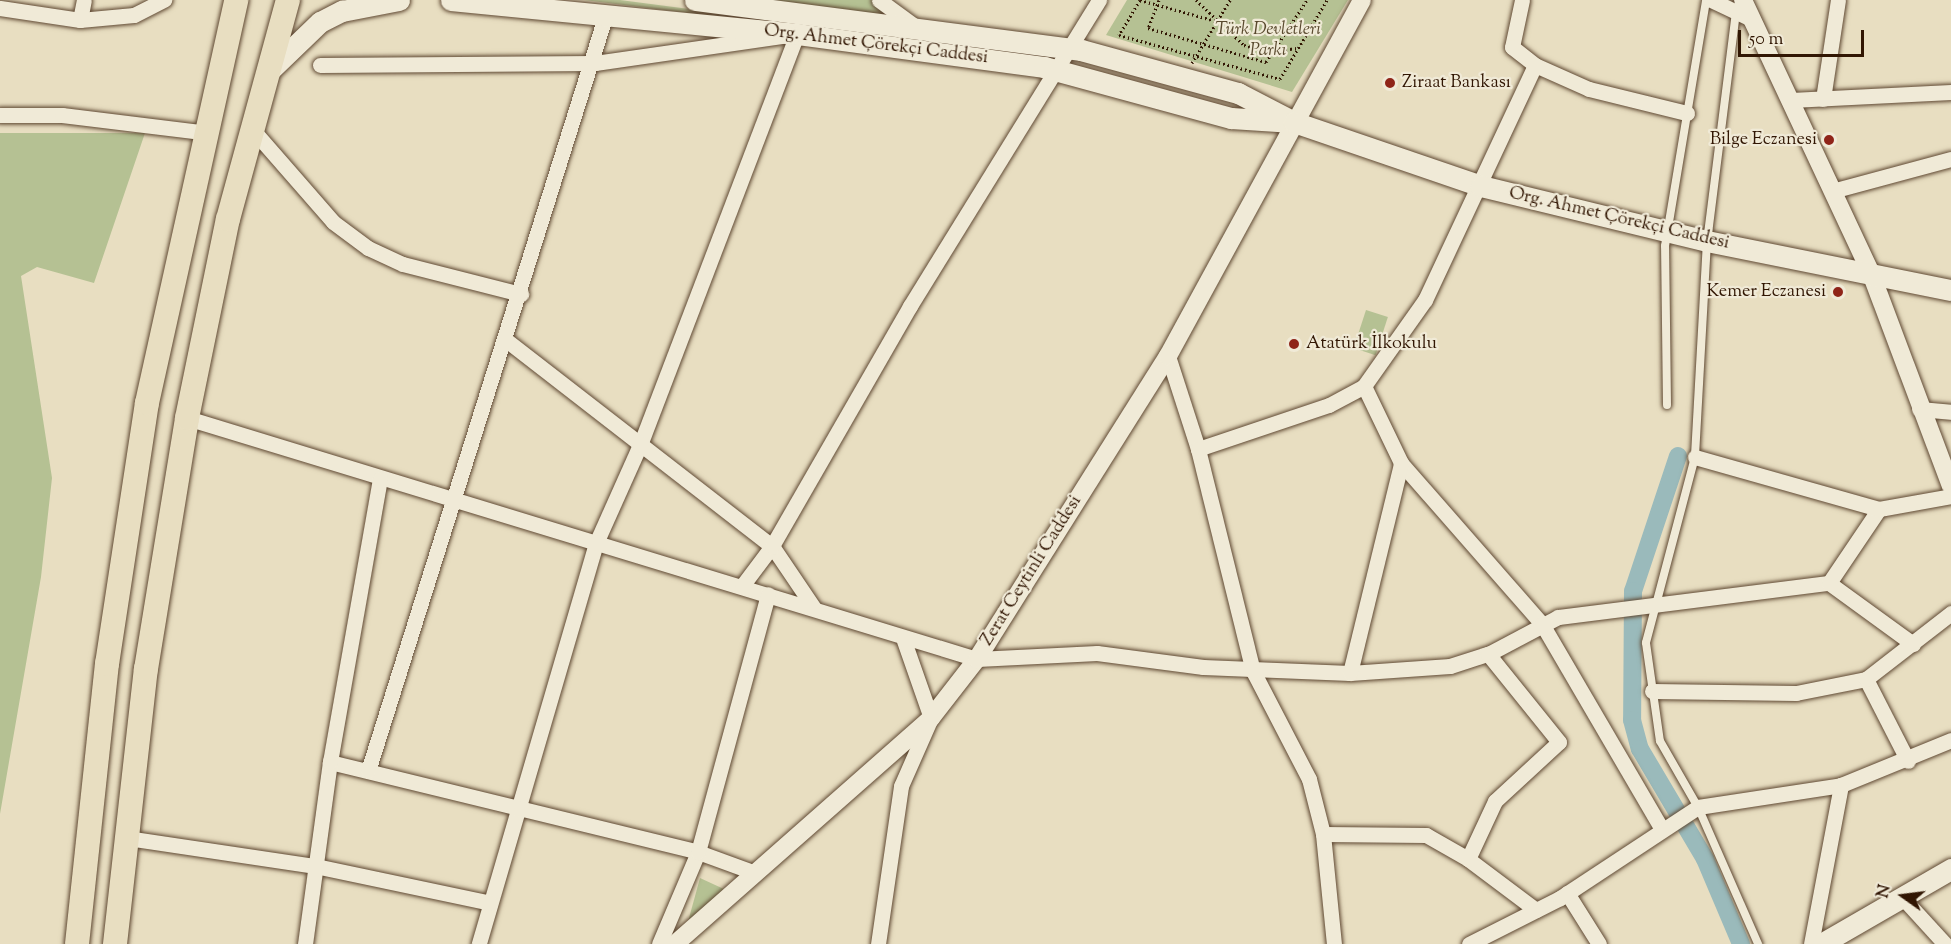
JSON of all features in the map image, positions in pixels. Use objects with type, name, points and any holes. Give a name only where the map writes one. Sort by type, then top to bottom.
[{"type":"highway","points":[[77,944],[107,664],[147,403],[236,0]]},
{"type":"highway","points":[[115,944],[146,669],[187,418],[252,129],[288,0]]},
{"type":"main road","points":[[269,72],[320,22],[342,11],[399,0]]},
{"type":"main road","name":"Org. Ahmet Çörekçi Caddesi","points":[[451,0],[797,34],[1056,69],[1231,118],[1294,122]]},
{"type":"main road","name":"Org. Ahmet Çörekçi Caddesi","points":[[695,0],[1069,47],[1183,77],[1253,99],[1294,122],[1481,186],[1666,232],[1872,276],[1951,290]]},
{"type":"main road","points":[[1831,942],[1951,869]]},
{"type":"street","points":[[80,20],[84,0]]},
{"type":"street","points":[[0,8],[80,20],[134,15],[164,0]]},
{"type":"street","points":[[879,0],[916,27],[913,50]]},
{"type":"street","points":[[742,586],[772,546],[1099,0]]},
{"type":"street","name":"Zerat Ceytinli Caddesi","points":[[675,944],[753,872],[930,717],[977,659],[1168,356],[1362,0]]},
{"type":"street","points":[[1522,0],[1512,47],[1535,65],[1588,89],[1687,112]]},
{"type":"street","points":[[1711,0],[1742,8],[1791,100],[1872,276],[1919,409],[1951,486]]},
{"type":"street","points":[[1823,99],[1838,0]]},
{"type":"street","points":[[368,771],[452,502],[595,63],[606,14]]},
{"type":"street","points":[[320,65],[595,63],[797,34],[639,447],[596,543],[522,807],[479,944]]},
{"type":"street","points":[[1198,449],[1329,405],[1364,386],[1419,309],[1481,186],[1535,65]]},
{"type":"street","points":[[1791,100],[1951,92]]},
{"type":"street","points":[[0,115],[62,115],[208,134]]},
{"type":"street","points":[[252,129],[333,222],[368,248],[403,264],[521,294]]},
{"type":"street","points":[[1832,191],[1951,159]]},
{"type":"street","points":[[506,340],[639,447],[772,546],[814,608]]},
{"type":"street","points":[[1168,356],[1198,449],[1253,671],[1299,754],[1323,834],[1334,944]]},
{"type":"street","points":[[1364,386],[1401,463],[1542,624],[1662,829]]},
{"type":"street","points":[[1919,409],[1951,412]]},
{"type":"street","points":[[187,418],[452,502],[814,608],[904,641],[977,659],[1097,653],[1253,671],[1350,673],[1450,666],[1488,654],[1542,624],[1620,611],[1829,583],[1913,644]]},
{"type":"street","points":[[1695,457],[1879,509],[1951,496]]},
{"type":"street","points":[[1350,673],[1401,463]]},
{"type":"street","points":[[305,944],[330,762],[380,479]]},
{"type":"street","points":[[1829,583],[1879,509]]},
{"type":"street","points":[[659,944],[698,852],[768,594]]},
{"type":"street","points":[[1652,691],[1796,693],[1866,679],[1951,613]]},
{"type":"street","points":[[878,944],[901,786],[930,717],[904,641]]},
{"type":"street","points":[[1468,859],[1495,801],[1559,742],[1488,654]]},
{"type":"street","points":[[1866,679],[1908,761]]},
{"type":"street","points":[[1469,944],[1567,893],[1698,807],[1841,785],[1908,761],[1951,740]]},
{"type":"street","points":[[330,762],[522,807],[698,852],[753,872]]},
{"type":"street","points":[[1811,944],[1841,785]]},
{"type":"street","points":[[1323,834],[1425,836],[1468,859],[1536,910]]},
{"type":"street","points":[[127,838],[315,866],[490,903]]},
{"type":"street","points":[[1567,893],[1599,944]]},
{"type":"street","points":[[1903,898],[1945,944]]},
{"type":"lane","points":[[1667,405],[1666,232],[1706,0]]},
{"type":"lane","points":[[1742,8],[1707,241],[1695,457],[1647,609],[1646,643],[1660,741],[1698,807],[1758,944]]},
{"type":"path","points":[[1217,21],[1140,0],[1119,34],[1280,79],[1327,0]]},
{"type":"path","points":[[1159,0],[1148,28],[1266,62],[1276,52],[1307,0]]},
{"type":"path","points":[[1196,0],[1244,45],[1276,52],[1298,48]]},
{"type":"path","points":[[1183,77],[1230,0]]},
{"type":"green space","points":[[584,0],[620,0],[913,38],[913,41]]},
{"type":"green space","points":[[701,0],[879,0],[916,27]]},
{"type":"green space","name":"Türk Devletleri Parkı","points":[[1127,0],[1348,0],[1292,92],[1106,35]]},
{"type":"green space","points":[[0,133],[145,133],[94,283],[37,267],[21,276],[52,478],[41,577],[0,814]]},
{"type":"green space","points":[[1366,310],[1388,317],[1376,355],[1354,348]]},
{"type":"green space","points":[[700,878],[726,890],[686,929]]},
{"type":"waterway","points":[[1678,456],[1633,591],[1632,720],[1640,749],[1705,859],[1741,944]]},
{"type":"place","name":"Ziraat Bankası","points":[[1390,83]]},
{"type":"place","name":"Bilge Eczanesi","points":[[1829,140]]},
{"type":"place","name":"Kemer Eczanesi","points":[[1838,292]]},
{"type":"place","name":"Atatürk İlkokulu","points":[[1294,344]]}]
